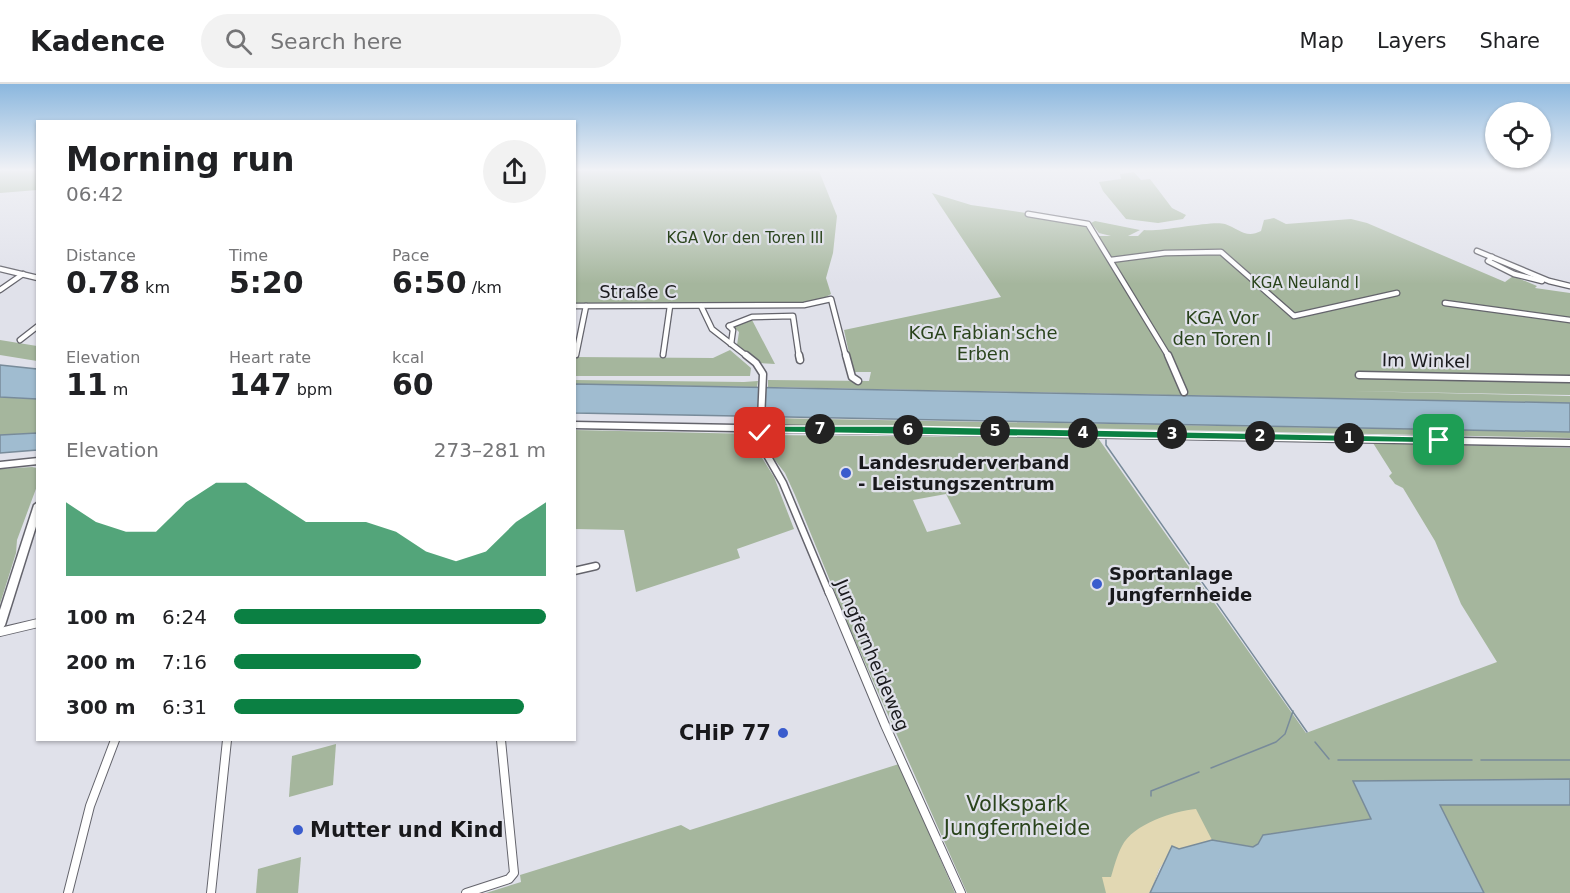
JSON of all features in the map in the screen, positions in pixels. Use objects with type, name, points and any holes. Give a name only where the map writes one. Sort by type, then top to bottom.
[{"type":"main road","points":[[576,425],[1570,443]]},
{"type":"main road","points":[[0,465],[36,461]]},
{"type":"main road","points":[[0,625],[36,511]]},
{"type":"street","points":[[1028,214],[1089,224],[1168,355],[1184,392]]},
{"type":"street","points":[[1477,250],[1549,281],[1570,286]]},
{"type":"street","points":[[1111,260],[1165,253],[1221,252],[1294,316],[1397,293]]},
{"type":"street","points":[[0,269],[36,277]]},
{"type":"street","points":[[0,290],[23,274]]},
{"type":"street","name":"Straße C","points":[[576,306],[804,305],[831,299],[852,377],[858,381]]},
{"type":"street","points":[[1445,303],[1570,320]]},
{"type":"street","points":[[576,355],[586,306]]},
{"type":"street","points":[[663,355],[670,306]]},
{"type":"street","points":[[701,306],[712,328],[731,344]]},
{"type":"street","points":[[712,328],[729,326],[735,321],[752,317],[793,316],[800,360]]},
{"type":"street","points":[[729,326],[733,330],[731,344]]},
{"type":"street","points":[[20,340],[36,328]]},
{"type":"street","name":"Jungfernheideweg","points":[[731,344],[756,363],[763,374],[760,427],[762,451],[783,483],[885,724],[961,893]]},
{"type":"street","name":"Im Winkel","points":[[1359,375],[1570,379]]},
{"type":"street","points":[[576,571],[596,566]]},
{"type":"street","points":[[0,632],[36,623]]},
{"type":"street","points":[[68,893],[90,806],[115,741]]},
{"type":"street","points":[[211,893],[227,741]]},
{"type":"street","points":[[466,893],[512,878],[514,868],[501,741]]},
{"type":"green space","name":"KGA Vor den Toren III","points":[[576,209],[834,209],[837,216],[833,253],[826,278],[831,294],[821,300],[796,303],[576,303]]},
{"type":"green space","points":[[942,209],[997,209],[1089,222],[1097,236],[1111,236],[1099,233],[1091,223],[1095,221],[1140,230],[1128,236],[1138,236],[1144,230],[1219,223],[1251,234],[1261,231],[1264,220],[1274,218],[1286,224],[1351,219],[1367,223],[1505,282],[1513,276],[1537,286],[1535,288],[1570,293],[1570,395],[1349,391],[1570,396],[1570,403],[768,387],[768,380],[869,381],[871,372],[853,372],[844,330],[1001,297]]},
{"type":"green space","points":[[1118,209],[1174,209],[1186,215],[1183,219],[1158,223],[1126,219]]},
{"type":"green space","points":[[751,318],[775,364],[760,363],[737,345],[739,332],[733,326]]},
{"type":"green space","points":[[0,340],[36,346],[36,361],[0,355]]},
{"type":"green space","points":[[730,350],[751,368],[750,376],[576,376],[576,357],[713,358]]},
{"type":"green space","points":[[576,380],[758,381],[757,387],[576,384]]},
{"type":"green space","points":[[0,397],[36,399],[36,433],[0,435]]},
{"type":"green space","points":[[766,418],[1570,432],[1570,438],[1073,428],[765,425]]},
{"type":"green space","points":[[576,430],[753,434],[756,448],[774,477],[794,529],[737,549],[740,558],[636,592],[624,530],[576,529]]},
{"type":"green space","name":"Volkspark Jungfernheide","points":[[766,435],[1098,438],[1306,733],[1497,662],[1461,604],[1435,541],[1403,488],[1395,484],[1389,476],[1392,473],[1373,443],[1570,448],[1570,779],[1353,781],[1371,819],[1263,835],[1258,844],[1253,847],[1212,840],[1170,852],[1159,869],[1150,893],[967,893],[846,620],[795,495],[785,473],[767,450]],"holes":[[[946,494],[961,524],[927,532],[913,500]]]},
{"type":"green space","points":[[36,468],[36,489],[17,540],[16,553],[0,604],[0,469]]},
{"type":"green space","points":[[336,744],[333,785],[289,797],[292,756]]},
{"type":"green space","points":[[899,764],[955,893],[486,893],[521,882],[520,875],[681,825],[690,830]]},
{"type":"green space","points":[[1440,805],[1570,805],[1570,893],[1484,893]]},
{"type":"green space","points":[[301,857],[298,893],[256,893],[258,869]]},
{"type":"sand","points":[[1196,809],[1212,840],[1179,849],[1175,847],[1159,869],[1150,893],[1106,893],[1102,877],[1111,877],[1127,838],[1155,820]]},
{"type":"water","points":[[0,365],[36,369],[36,399],[0,397]]},
{"type":"water","points":[[576,384],[1570,403],[1570,432],[576,413]]},
{"type":"water","points":[[36,433],[36,450],[0,453],[0,435]]},
{"type":"water","points":[[1570,779],[1570,805],[1440,805],[1484,893],[1150,893],[1172,846],[1179,849],[1212,840],[1253,847],[1258,844],[1263,835],[1371,819],[1353,781]]},
{"type":"waterway","points":[[1106,440],[1106,445],[1293,712]]},
{"type":"waterway","points":[[1211,768],[1276,742],[1285,734],[1293,712]]},
{"type":"waterway","points":[[1293,712],[1307,732]]},
{"type":"waterway","points":[[1315,742],[1329,759]]},
{"type":"waterway","points":[[1338,760],[1472,760]]},
{"type":"waterway","points":[[1481,760],[1570,760]]},
{"type":"waterway","points":[[1151,796],[1151,791],[1199,772]]},
{"type":"place","name":"Landesruderverband - Leistungszentrum","points":[[846,473]]},
{"type":"place","name":"Sportanlage Jungfernheide","points":[[1097,584]]},
{"type":"place","name":"CHiP 77","points":[[783,733]]},
{"type":"place","name":"Mutter und Kind","points":[[298,830]]},
{"type":"route","points":[[760,433],[760,429],[895,430],[1439,440]]},
{"type":"park label","name":"KGA Neuland I","points":[[1305,283]]},
{"type":"park label","name":"KGA Vor den Toren I","points":[[1222,328]]},
{"type":"park label","name":"KGA Fabian'sche Erben","points":[[983,343]]}]
